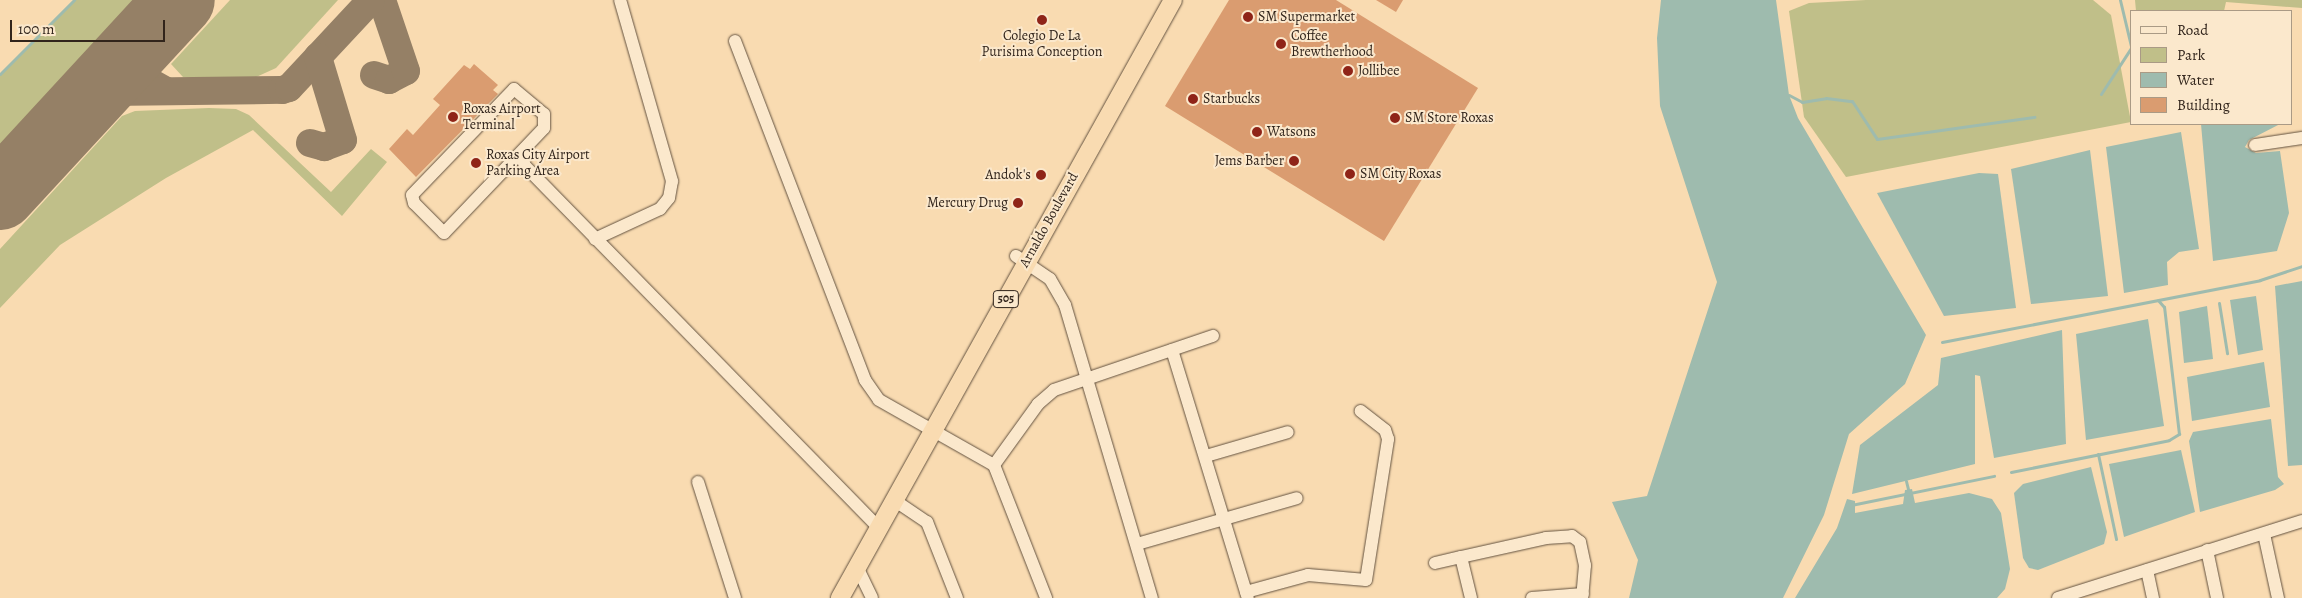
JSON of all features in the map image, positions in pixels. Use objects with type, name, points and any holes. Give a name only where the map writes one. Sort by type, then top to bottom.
[{"type":"highway","name":"Arnaldo Boulevard","points":[[828,598],[875,525],[1157,10],[1172,0]]},
{"type":"highway","name":"Arnaldo Boulevard","points":[[840,598],[857,567],[875,525],[894,500],[928,429]]},
{"type":"street","points":[[595,239],[660,209],[669,198],[672,182],[620,0]]},
{"type":"street","points":[[735,42],[865,380],[879,400],[994,465],[1046,598]]},
{"type":"street","points":[[514,89],[540,110],[545,121],[544,128],[526,148],[447,232],[412,199],[514,89]]},
{"type":"street","points":[[2255,145],[2302,138]]},
{"type":"street","points":[[526,148],[522,157],[525,166],[875,525]]},
{"type":"street","points":[[507,167],[525,166]]},
{"type":"street","points":[[1021,258],[1050,279],[1065,305],[1152,598]]},
{"type":"street","points":[[994,465],[1038,404],[1054,390],[1087,376],[1213,336]]},
{"type":"street","points":[[1172,350],[1225,518],[1247,595],[1308,575],[1366,580],[1388,439],[1385,430],[1361,411]]},
{"type":"street","points":[[1206,456],[1288,432]]},
{"type":"street","points":[[698,482],[735,598]]},
{"type":"street","points":[[1137,544],[1297,498]]},
{"type":"street","points":[[894,500],[927,522],[958,598]]},
{"type":"street","points":[[2058,598],[2088,594],[2147,570],[2302,521]]},
{"type":"street","points":[[2264,534],[2278,598]]},
{"type":"street","points":[[1435,563],[1546,538],[1572,536],[1580,542],[1583,596],[1532,598]]},
{"type":"street","points":[[2207,550],[2217,598]]},
{"type":"street","points":[[1461,557],[1471,598]]},
{"type":"street","points":[[857,567],[872,598]]},
{"type":"street","points":[[2147,570],[2153,598]]},
{"type":"green space","points":[[75,0],[135,0],[0,146],[0,75]]},
{"type":"green space","points":[[230,0],[338,0],[276,68],[252,79],[231,82],[183,77],[171,64]]},
{"type":"green space","points":[[1866,0],[2093,0],[2111,15],[2130,122],[1846,177],[1804,117],[1789,11],[1809,3]]},
{"type":"green space","points":[[2135,0],[2302,0],[2302,8],[2226,2],[2224,10],[2136,10]]},
{"type":"green space","points":[[209,108],[236,109],[249,115],[331,192],[371,149],[387,162],[342,216],[253,130],[166,178],[60,245],[0,308],[0,249],[122,116],[135,111]]},
{"type":"water","points":[[1661,0],[1776,0],[1789,95],[1798,118],[1926,335],[1905,384],[1849,434],[1824,515],[1783,598],[1629,598],[1638,560],[1612,502],[1647,496],[1717,282],[1660,106],[1657,38]]},
{"type":"water","points":[[2201,125],[2278,125],[2249,140],[2245,147],[2256,153],[2280,151],[2289,213],[2277,251],[2213,261]]},
{"type":"water","points":[[2181,132],[2199,249],[2179,252],[2167,262],[2168,285],[2124,293],[2106,147]]},
{"type":"water","points":[[2090,150],[2108,296],[2031,304],[2011,169]]},
{"type":"water","points":[[1979,173],[1998,174],[2016,308],[1944,316],[1877,193]]},
{"type":"water","points":[[2302,281],[2302,465],[2288,466],[2275,286]]},
{"type":"water","points":[[2256,296],[2263,350],[2238,355],[2230,300]]},
{"type":"water","points":[[2207,306],[2213,359],[2184,363],[2179,312]]},
{"type":"water","points":[[2148,319],[2164,426],[2086,440],[2076,334]]},
{"type":"water","points":[[2062,330],[2066,444],[1994,458],[1980,376],[1975,375],[1975,464],[1852,494],[1860,445],[1938,385],[1941,358]]},
{"type":"water","points":[[2264,362],[2270,407],[2192,421],[2187,377]]},
{"type":"water","points":[[2271,419],[2278,477],[2284,484],[2275,490],[2200,512],[2189,441],[2193,432]]},
{"type":"water","points":[[2181,450],[2195,512],[2124,537],[2109,464]]},
{"type":"water","points":[[2091,467],[2107,532],[2104,544],[2038,570],[2029,568],[2023,558],[2014,493],[2023,484]]},
{"type":"water","points":[[1912,489],[1915,503],[1969,493],[1992,499],[2001,513],[2010,569],[2005,589],[1997,598],[1795,598],[1837,528],[1847,499],[1855,501],[1855,513],[1903,504],[1905,490]]},
{"type":"building","name":"SM City Roxas","points":[[1229,0],[1336,0],[1478,88],[1384,241],[1165,106]]},
{"type":"building","points":[[1376,0],[1403,0],[1396,12]]},
{"type":"building","name":"Roxas Airport Terminal","points":[[474,64],[498,85],[493,90],[498,94],[416,177],[389,149],[407,129],[413,135],[440,105],[433,99],[464,65],[470,69]]},
{"type":"waterway","points":[[0,74],[74,0]]},
{"type":"waterway","points":[[2120,0],[2130,42]]},
{"type":"waterway","points":[[2101,94],[2130,50]]},
{"type":"waterway","points":[[1789,95],[1802,102],[1826,98],[1852,101],[1877,139],[2034,117]]},
{"type":"waterway","points":[[1942,342],[2260,280],[2302,266]]},
{"type":"waterway","points":[[2011,472],[2169,440],[2179,434],[2164,307],[2158,300]]},
{"type":"waterway","points":[[2219,303],[2227,353]]},
{"type":"waterway","points":[[2098,454],[2116,539]]},
{"type":"waterway","points":[[1851,505],[1994,476]]},
{"type":"waterway","points":[[1906,481],[1909,493]]},
{"type":"taxiway","points":[[89,98],[108,92],[282,90],[289,88],[371,0]]},
{"type":"taxiway","points":[[374,75],[389,80],[406,71],[382,0]]},
{"type":"taxiway","points":[[141,42],[137,58],[143,78],[165,90]]},
{"type":"taxiway","points":[[310,143],[324,147],[343,140],[318,57]]},
{"type":"runway","points":[[0,195],[180,0]]},
{"type":"place","name":"SM Supermarket","points":[[1248,17]]},
{"type":"place","name":"Colegio De La Purisima Conception","points":[[1042,20]]},
{"type":"place","name":"Coffee Brewtherhood","points":[[1281,44]]},
{"type":"place","name":"Jollibee","points":[[1348,71]]},
{"type":"place","name":"Starbucks","points":[[1193,99]]},
{"type":"place","name":"Roxas Airport Terminal","points":[[453,117]]},
{"type":"place","name":"SM Store Roxas","points":[[1395,118]]},
{"type":"place","name":"Watsons","points":[[1257,132]]},
{"type":"place","name":"Jems Barber","points":[[1294,161]]},
{"type":"place","name":"Roxas City Airport Parking Area","points":[[476,163]]},
{"type":"place","name":"SM City Roxas","points":[[1350,174]]},
{"type":"place","name":"Andok's","points":[[1041,175]]},
{"type":"place","name":"Mercury Drug","points":[[1018,203]]}]
